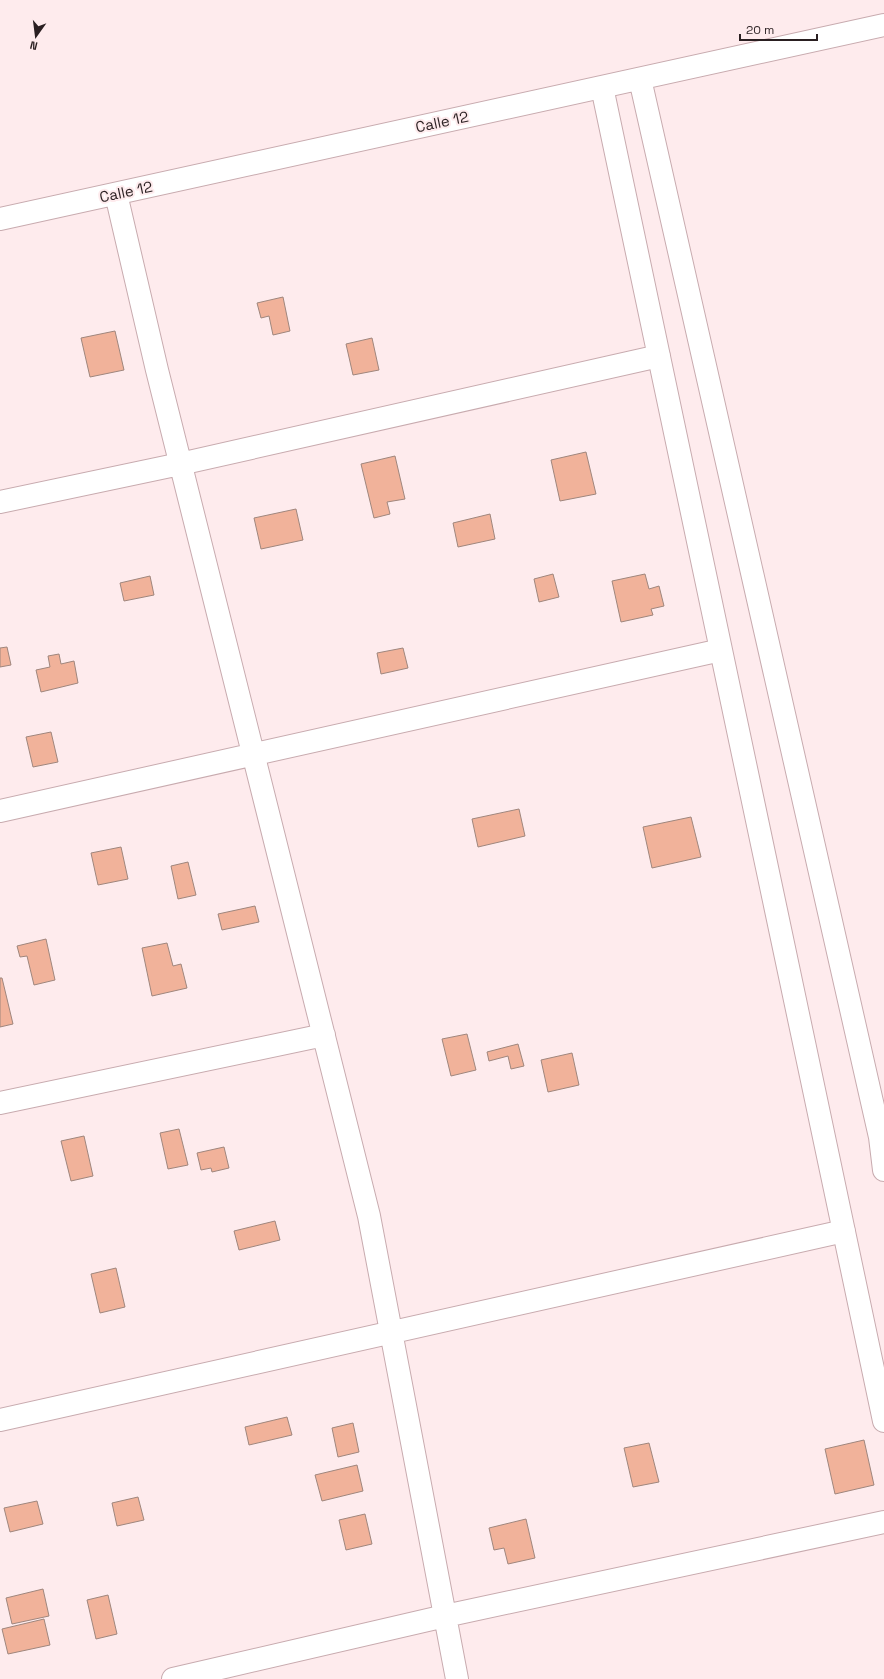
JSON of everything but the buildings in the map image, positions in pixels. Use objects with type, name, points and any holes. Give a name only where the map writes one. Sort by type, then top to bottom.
[{"type":"street","name":"Calle 12","points":[[0,219],[884,25]]},
{"type":"street","points":[[640,79],[880,1137],[884,1170]]},
{"type":"street","points":[[602,87],[884,1421]]},
{"type":"street","points":[[116,194],[180,464],[370,1216],[457,1679]]},
{"type":"street","points":[[0,502],[180,464],[659,356]]},
{"type":"street","points":[[0,811],[721,650]]},
{"type":"street","points":[[0,1103],[324,1035]]},
{"type":"street","points":[[0,1420],[844,1231]]},
{"type":"street","points":[[173,1679],[445,1616],[884,1522]]}]
